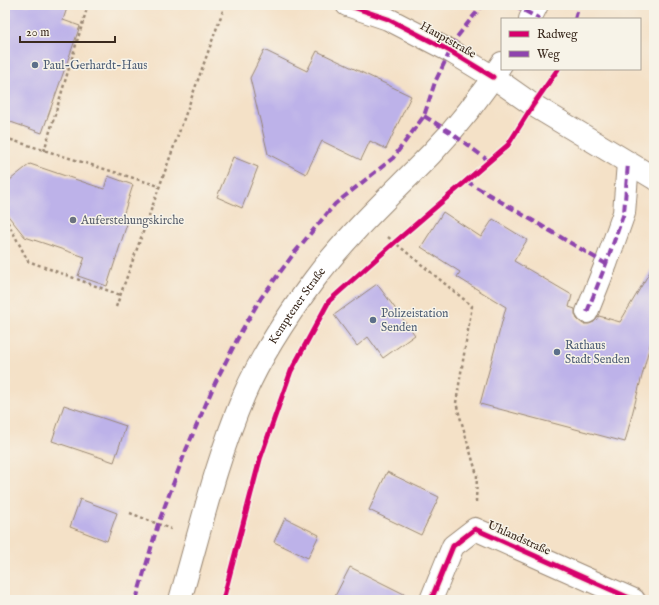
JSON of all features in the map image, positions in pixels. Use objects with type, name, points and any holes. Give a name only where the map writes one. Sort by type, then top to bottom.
[{"type":"main road","name":"Hauptstraße","points":[[347,5],[388,19],[450,50],[498,70],[533,105],[654,178]]},
{"type":"main road","points":[[530,18],[537,5]]},
{"type":"main road","name":"Kemptener Straße","points":[[180,600],[219,464],[244,395],[268,348],[314,280],[366,219],[436,148],[471,107],[498,70]]},
{"type":"main road","points":[[587,312],[624,213],[628,163]]},
{"type":"main road","name":"Uhlandstraße","points":[[431,600],[453,546],[475,529],[634,600]]},
{"type":"path","points":[[44,151],[88,5]]},
{"type":"path","points":[[116,307],[225,5]]},
{"type":"path","points":[[5,138],[160,186]]},
{"type":"path","points":[[5,217],[28,261],[120,294]]},
{"type":"path","points":[[366,219],[472,306],[456,403],[477,475],[475,529]]},
{"type":"path","points":[[130,513],[198,539]]},
{"type":"building","name":"Paul-Gerhardt-Haus","points":[[5,5],[68,5],[63,20],[80,26],[42,133],[5,120]]},
{"type":"building","points":[[264,50],[307,71],[317,51],[411,96],[386,149],[370,141],[361,160],[322,141],[306,174],[268,154],[250,78]]},
{"type":"building","points":[[233,157],[258,167],[242,208],[217,197]]},
{"type":"building","name":"Auferstehungskirche","points":[[30,164],[104,189],[108,176],[133,185],[121,222],[127,224],[107,286],[78,276],[85,257],[25,237],[5,212],[5,184]]},
{"type":"building","points":[[443,212],[481,237],[493,219],[527,240],[514,261],[572,295],[569,307],[575,309],[577,319],[583,324],[594,322],[599,316],[620,322],[654,265],[654,329],[625,442],[480,404],[506,307],[457,277],[460,272],[421,247]]},
{"type":"building","points":[[377,284],[415,335],[383,358],[368,337],[357,346],[334,315]]},
{"type":"building","points":[[64,405],[126,426],[114,462],[52,441]]},
{"type":"building","points":[[387,472],[439,497],[421,535],[369,510]]},
{"type":"building","points":[[80,499],[117,513],[107,541],[70,527]]},
{"type":"building","points":[[285,518],[319,535],[308,558],[274,542]]},
{"type":"building","points":[[350,567],[416,600],[333,600]]},
{"type":"marked path","points":[[136,600],[158,524],[186,450],[215,383],[242,330],[261,298],[295,252],[335,204],[393,158],[424,116],[435,82],[457,37],[483,5]]},
{"type":"marked path","points":[[514,5],[538,18]]},
{"type":"marked path","points":[[575,18],[579,5]]},
{"type":"marked path","points":[[424,116],[450,132],[489,161]]},
{"type":"marked path","points":[[587,312],[624,213],[628,163]]},
{"type":"marked path","points":[[466,181],[606,264]]},
{"type":"cycle path","points":[[347,5],[388,19],[450,51],[493,77]]},
{"type":"cycle path","points":[[223,600],[260,459],[291,371],[329,301],[508,145],[557,70]]},
{"type":"cycle path","points":[[431,600],[453,546],[475,529],[634,600]]},
{"type":"place","name":"Paul-Gerhardt-Haus","points":[[35,65]]},
{"type":"place","name":"Auferstehungskirche","points":[[73,220]]},
{"type":"place","name":"Polizeistation Senden","points":[[373,320]]},
{"type":"place","name":"Rathaus Stadt Senden","points":[[557,352]]}]
